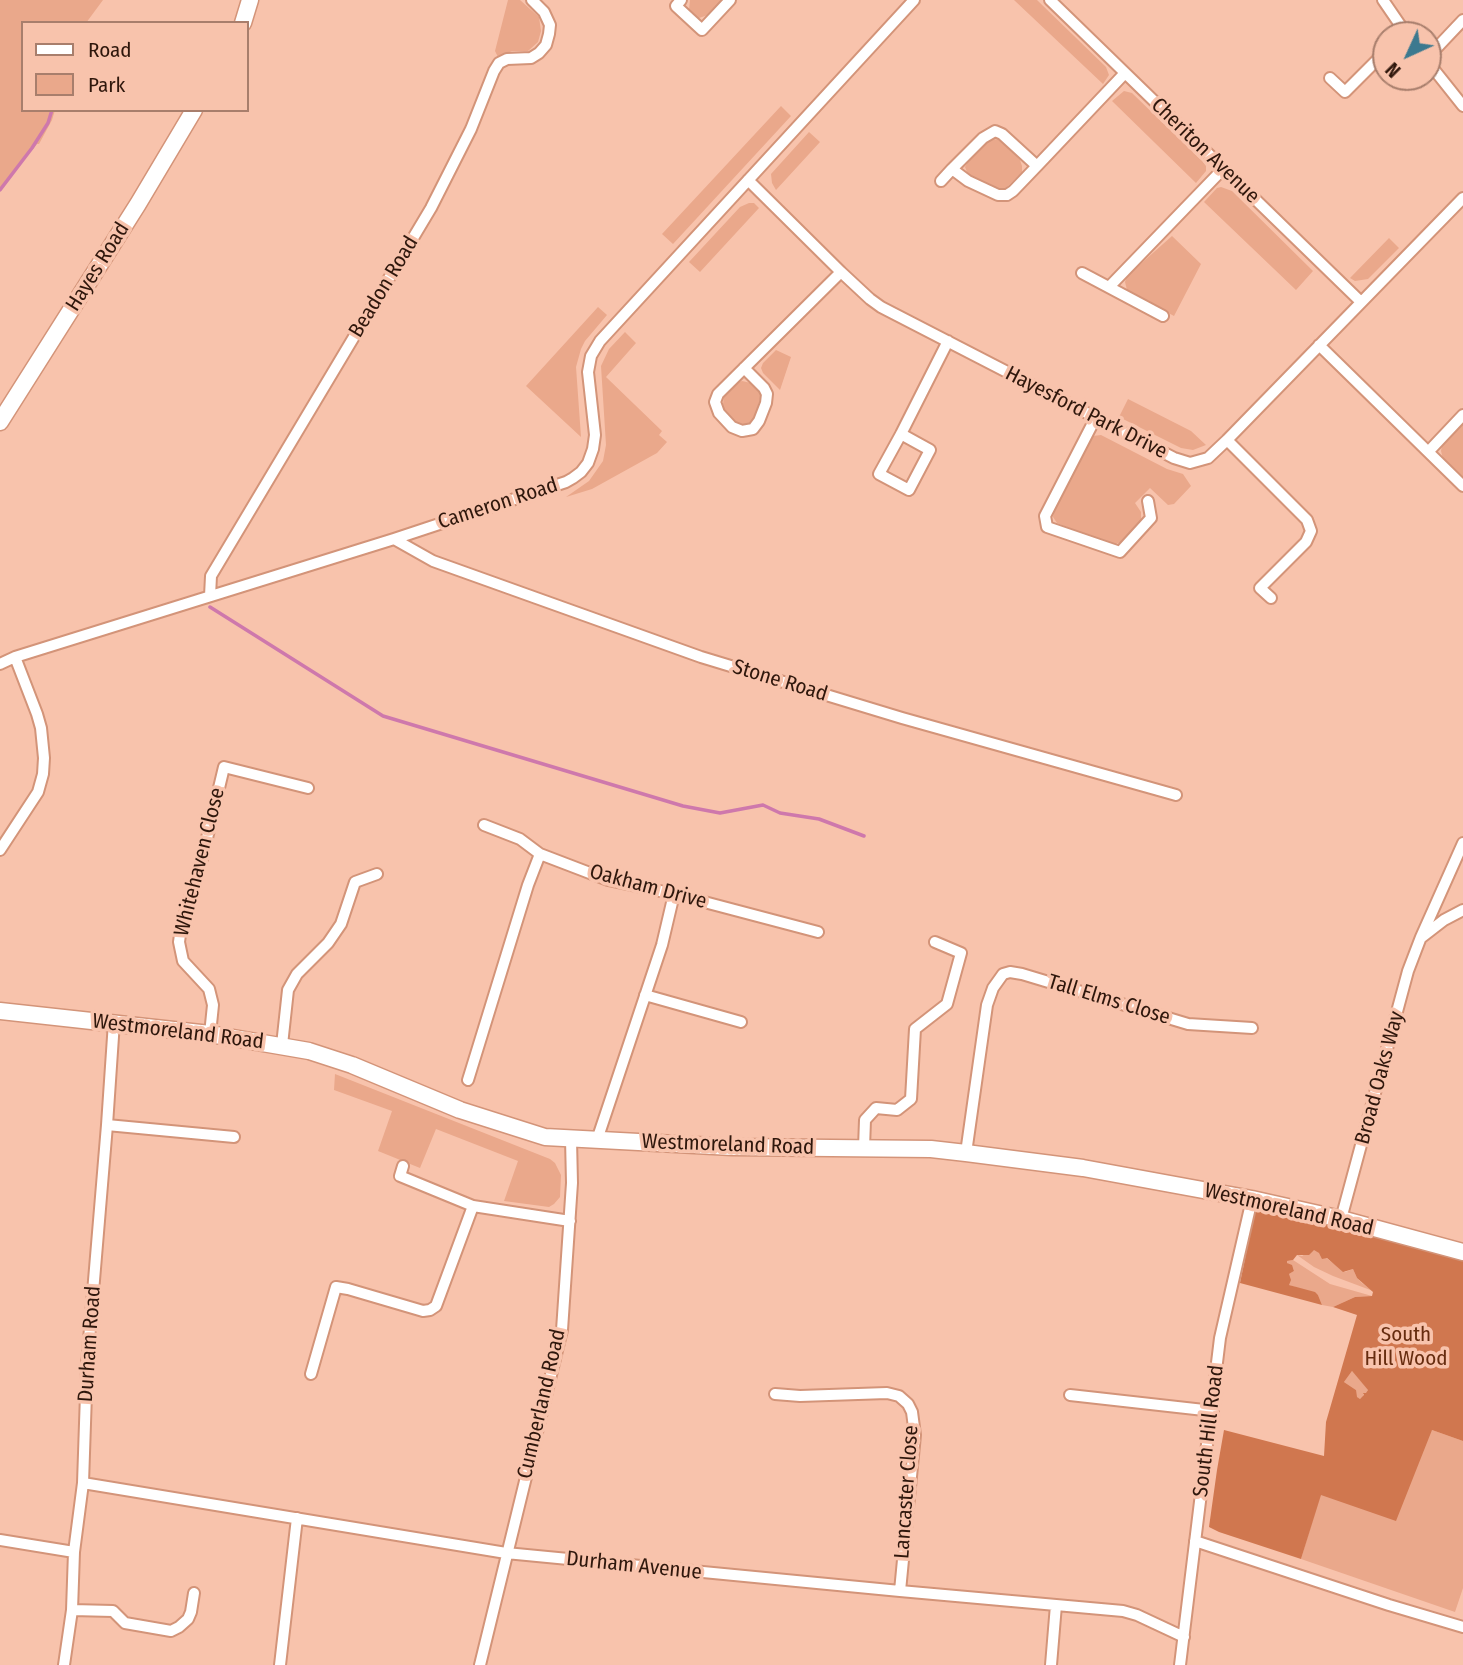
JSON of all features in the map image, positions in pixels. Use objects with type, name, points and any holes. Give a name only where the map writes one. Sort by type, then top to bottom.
[{"type":"main road","points":[[244,21],[250,0]]},
{"type":"main road","name":"Hayes Road","points":[[0,422],[193,112]]},
{"type":"main road","name":"Westmoreland Road","points":[[0,1011],[210,1034],[309,1051],[352,1065],[460,1110],[545,1137],[732,1147],[931,1149],[966,1153],[1083,1168],[1252,1199],[1341,1219],[1463,1252]]},
{"type":"street","name":"Beadon Road","points":[[211,596],[211,576],[431,208],[471,129],[494,71],[499,63],[507,59],[531,58],[545,45],[550,24],[544,12],[532,0]]},
{"type":"street","points":[[681,0],[676,6],[702,30],[730,0]]},
{"type":"street","name":"Cameron Road","points":[[0,664],[15,657],[394,539],[566,482],[581,472],[593,449],[595,435],[588,372],[600,341],[914,0]]},
{"type":"street","name":"Cheriton Avenue","points":[[1050,0],[1361,302]]},
{"type":"street","points":[[1383,0],[1397,21]]},
{"type":"street","points":[[1442,42],[1463,20]]},
{"type":"street","points":[[1330,78],[1345,92],[1372,65]]},
{"type":"street","points":[[952,169],[968,181],[998,195],[1007,195],[1125,73]]},
{"type":"street","points":[[1442,80],[1463,106]]},
{"type":"street","points":[[940,181],[983,138],[995,131],[1002,134],[1037,166]]},
{"type":"street","points":[[1109,288],[1223,169]]},
{"type":"street","name":"Hayesford Park Drive","points":[[748,180],[841,272],[881,307],[1095,419],[1174,458],[1190,463],[1208,458],[1227,440],[1463,198]]},
{"type":"street","points":[[744,368],[767,394],[759,421],[752,429],[742,431],[732,427],[719,413],[715,402],[718,394],[744,368],[841,272]]},
{"type":"street","points":[[1082,274],[1163,316]]},
{"type":"street","points":[[901,435],[930,450],[909,490],[879,474],[948,341]]},
{"type":"street","points":[[1319,345],[1463,486]]},
{"type":"street","points":[[1429,451],[1463,415]]},
{"type":"street","points":[[1095,419],[1045,516],[1048,527],[1120,552],[1151,518],[1148,501]]},
{"type":"street","points":[[1227,440],[1307,520],[1311,531],[1306,542],[1260,587],[1271,598]]},
{"type":"street","name":"Stone Road","points":[[394,539],[433,562],[701,657],[902,718],[1176,795]]},
{"type":"street","points":[[0,850],[38,792],[43,774],[41,728],[15,657]]},
{"type":"street","name":"Whitehaven Close","points":[[210,1034],[213,1005],[209,989],[183,961],[179,942],[224,767],[307,788]]},
{"type":"street","name":"Oakham Drive","points":[[484,825],[520,839],[540,854],[608,880],[674,894],[818,932]]},
{"type":"street","name":"Broad Oaks Way","points":[[1341,1219],[1408,971],[1463,843]]},
{"type":"street","points":[[468,1080],[540,854]]},
{"type":"street","points":[[282,1045],[288,990],[297,974],[328,943],[341,924],[355,882],[377,874]]},
{"type":"street","points":[[597,1140],[662,945],[674,894]]},
{"type":"street","points":[[1421,937],[1463,910]]},
{"type":"street","points":[[864,1148],[866,1120],[876,1108],[897,1110],[911,1099],[915,1028],[947,1004],[961,953],[935,942]]},
{"type":"street","name":"Tall Elms Close","points":[[966,1153],[988,997],[1003,974],[1022,974],[1188,1024],[1252,1028]]},
{"type":"street","points":[[645,995],[741,1022]]},
{"type":"street","name":"Durham Road","points":[[64,1665],[72,1610],[74,1552],[83,1483],[87,1364],[114,1022]]},
{"type":"street","points":[[107,1125],[234,1138]]},
{"type":"street","name":"Cumberland Road","points":[[480,1665],[562,1329],[572,1184],[570,1139]]},
{"type":"street","points":[[403,1166],[400,1176],[473,1206],[570,1221]]},
{"type":"street","name":"South Hill Road","points":[[1180,1665],[1220,1338],[1252,1199]]},
{"type":"street","points":[[311,1374],[336,1287],[423,1311],[436,1306],[473,1206]]},
{"type":"street","name":"Lancaster Close","points":[[775,1394],[800,1396],[887,1393],[899,1396],[908,1404],[912,1412],[915,1435],[900,1591]]},
{"type":"street","points":[[1070,1395],[1213,1411]]},
{"type":"street","name":"Durham Avenue","points":[[83,1483],[506,1553],[1130,1612],[1184,1637]]},
{"type":"street","points":[[280,1665],[297,1518]]},
{"type":"street","points":[[0,1541],[74,1552]]},
{"type":"street","points":[[1195,1541],[1463,1628]]},
{"type":"street","points":[[72,1610],[113,1611],[125,1623],[171,1631],[188,1619],[194,1593]]},
{"type":"street","points":[[1051,1665],[1056,1605]]},
{"type":"green space","points":[[0,0],[103,0],[87,21],[21,21],[21,112],[54,112],[39,144],[0,189]]},
{"type":"green space","points":[[508,0],[520,0],[539,17],[541,31],[538,42],[528,51],[512,51],[498,57],[495,51]]},
{"type":"green space","points":[[690,0],[722,0],[708,15],[699,18],[689,10]]},
{"type":"green space","points":[[1014,0],[1037,0],[1106,67],[1109,75],[1103,84]]},
{"type":"green space","points":[[1124,91],[1132,93],[1203,162],[1206,171],[1196,183],[1112,101]]},
{"type":"green space","points":[[781,106],[791,116],[673,244],[662,234]]},
{"type":"green space","points":[[809,132],[820,142],[776,190],[771,174]]},
{"type":"green space","points":[[1000,140],[1020,160],[1022,166],[1022,172],[1005,189],[998,189],[972,177],[965,167],[986,142]]},
{"type":"green space","points":[[1221,187],[1232,191],[1313,271],[1296,290],[1204,202]]},
{"type":"green space","points":[[754,203],[759,208],[700,272],[689,262],[740,207]]},
{"type":"green space","points":[[1172,236],[1201,264],[1174,316],[1131,293],[1125,282],[1127,276]]},
{"type":"green space","points":[[1389,238],[1399,248],[1368,279],[1355,281],[1350,278]]},
{"type":"green space","points":[[598,307],[607,315],[585,341],[576,367],[581,437],[526,386]]},
{"type":"green space","points":[[625,332],[636,343],[606,377],[662,431],[659,435],[667,442],[657,453],[592,489],[566,497],[589,481],[603,461],[606,445],[601,366],[609,349]]},
{"type":"green space","points":[[776,350],[791,357],[780,390],[761,368]]},
{"type":"green space","points":[[742,381],[751,383],[761,396],[754,418],[751,423],[744,425],[738,424],[724,409],[723,404],[724,396]]},
{"type":"green space","points":[[1128,399],[1191,431],[1206,445],[1193,450],[1181,448],[1119,417]]},
{"type":"green space","points":[[1463,422],[1463,479],[1443,459],[1441,451],[1442,445]]},
{"type":"green space","points":[[1101,435],[1167,469],[1183,474],[1191,486],[1174,504],[1168,505],[1150,488],[1135,503],[1141,512],[1138,524],[1123,541],[1116,544],[1109,544],[1057,523],[1053,517],[1054,509],[1093,436]]},
{"type":"green space","points":[[335,1074],[550,1159],[561,1175],[560,1197],[549,1207],[504,1201],[518,1161],[436,1129],[420,1168],[378,1151],[392,1111],[334,1090]]},
{"type":"green space","name":"South Hill Wood","points":[[1256,1205],[1463,1258],[1463,1441],[1432,1430],[1396,1521],[1321,1495],[1301,1559],[1209,1527],[1224,1430],[1324,1456],[1326,1422],[1357,1315],[1333,1307],[1355,1297],[1372,1296],[1373,1292],[1357,1278],[1353,1269],[1343,1272],[1327,1258],[1322,1259],[1314,1250],[1309,1255],[1297,1255],[1293,1260],[1287,1261],[1294,1271],[1289,1274],[1289,1285],[1315,1292],[1322,1305],[1240,1283]],"holes":[[[1352,1371],[1368,1390],[1360,1399],[1356,1390],[1344,1382]]]},
{"type":"green space","points":[[1314,1249],[1345,1272],[1353,1269],[1357,1278],[1373,1291],[1314,1267],[1297,1255],[1302,1256]]},
{"type":"green space","points":[[1293,1260],[1330,1284],[1372,1296],[1355,1297],[1333,1307],[1322,1305],[1318,1295],[1289,1285],[1289,1274],[1294,1271],[1287,1261]]},
{"type":"green space","points":[[1352,1371],[1368,1389],[1367,1394],[1363,1394],[1360,1399],[1356,1397],[1356,1390],[1344,1382]]},
{"type":"green space","name":"South Hill Wood","points":[[1432,1430],[1463,1441],[1463,1588],[1455,1612],[1301,1559],[1320,1495]]},
{"type":"waterway","points":[[0,190],[32,148],[48,123],[51,112]]},
{"type":"waterway","points":[[210,607],[383,716],[683,806],[720,813],[763,805],[780,813],[819,819],[864,836]]}]
